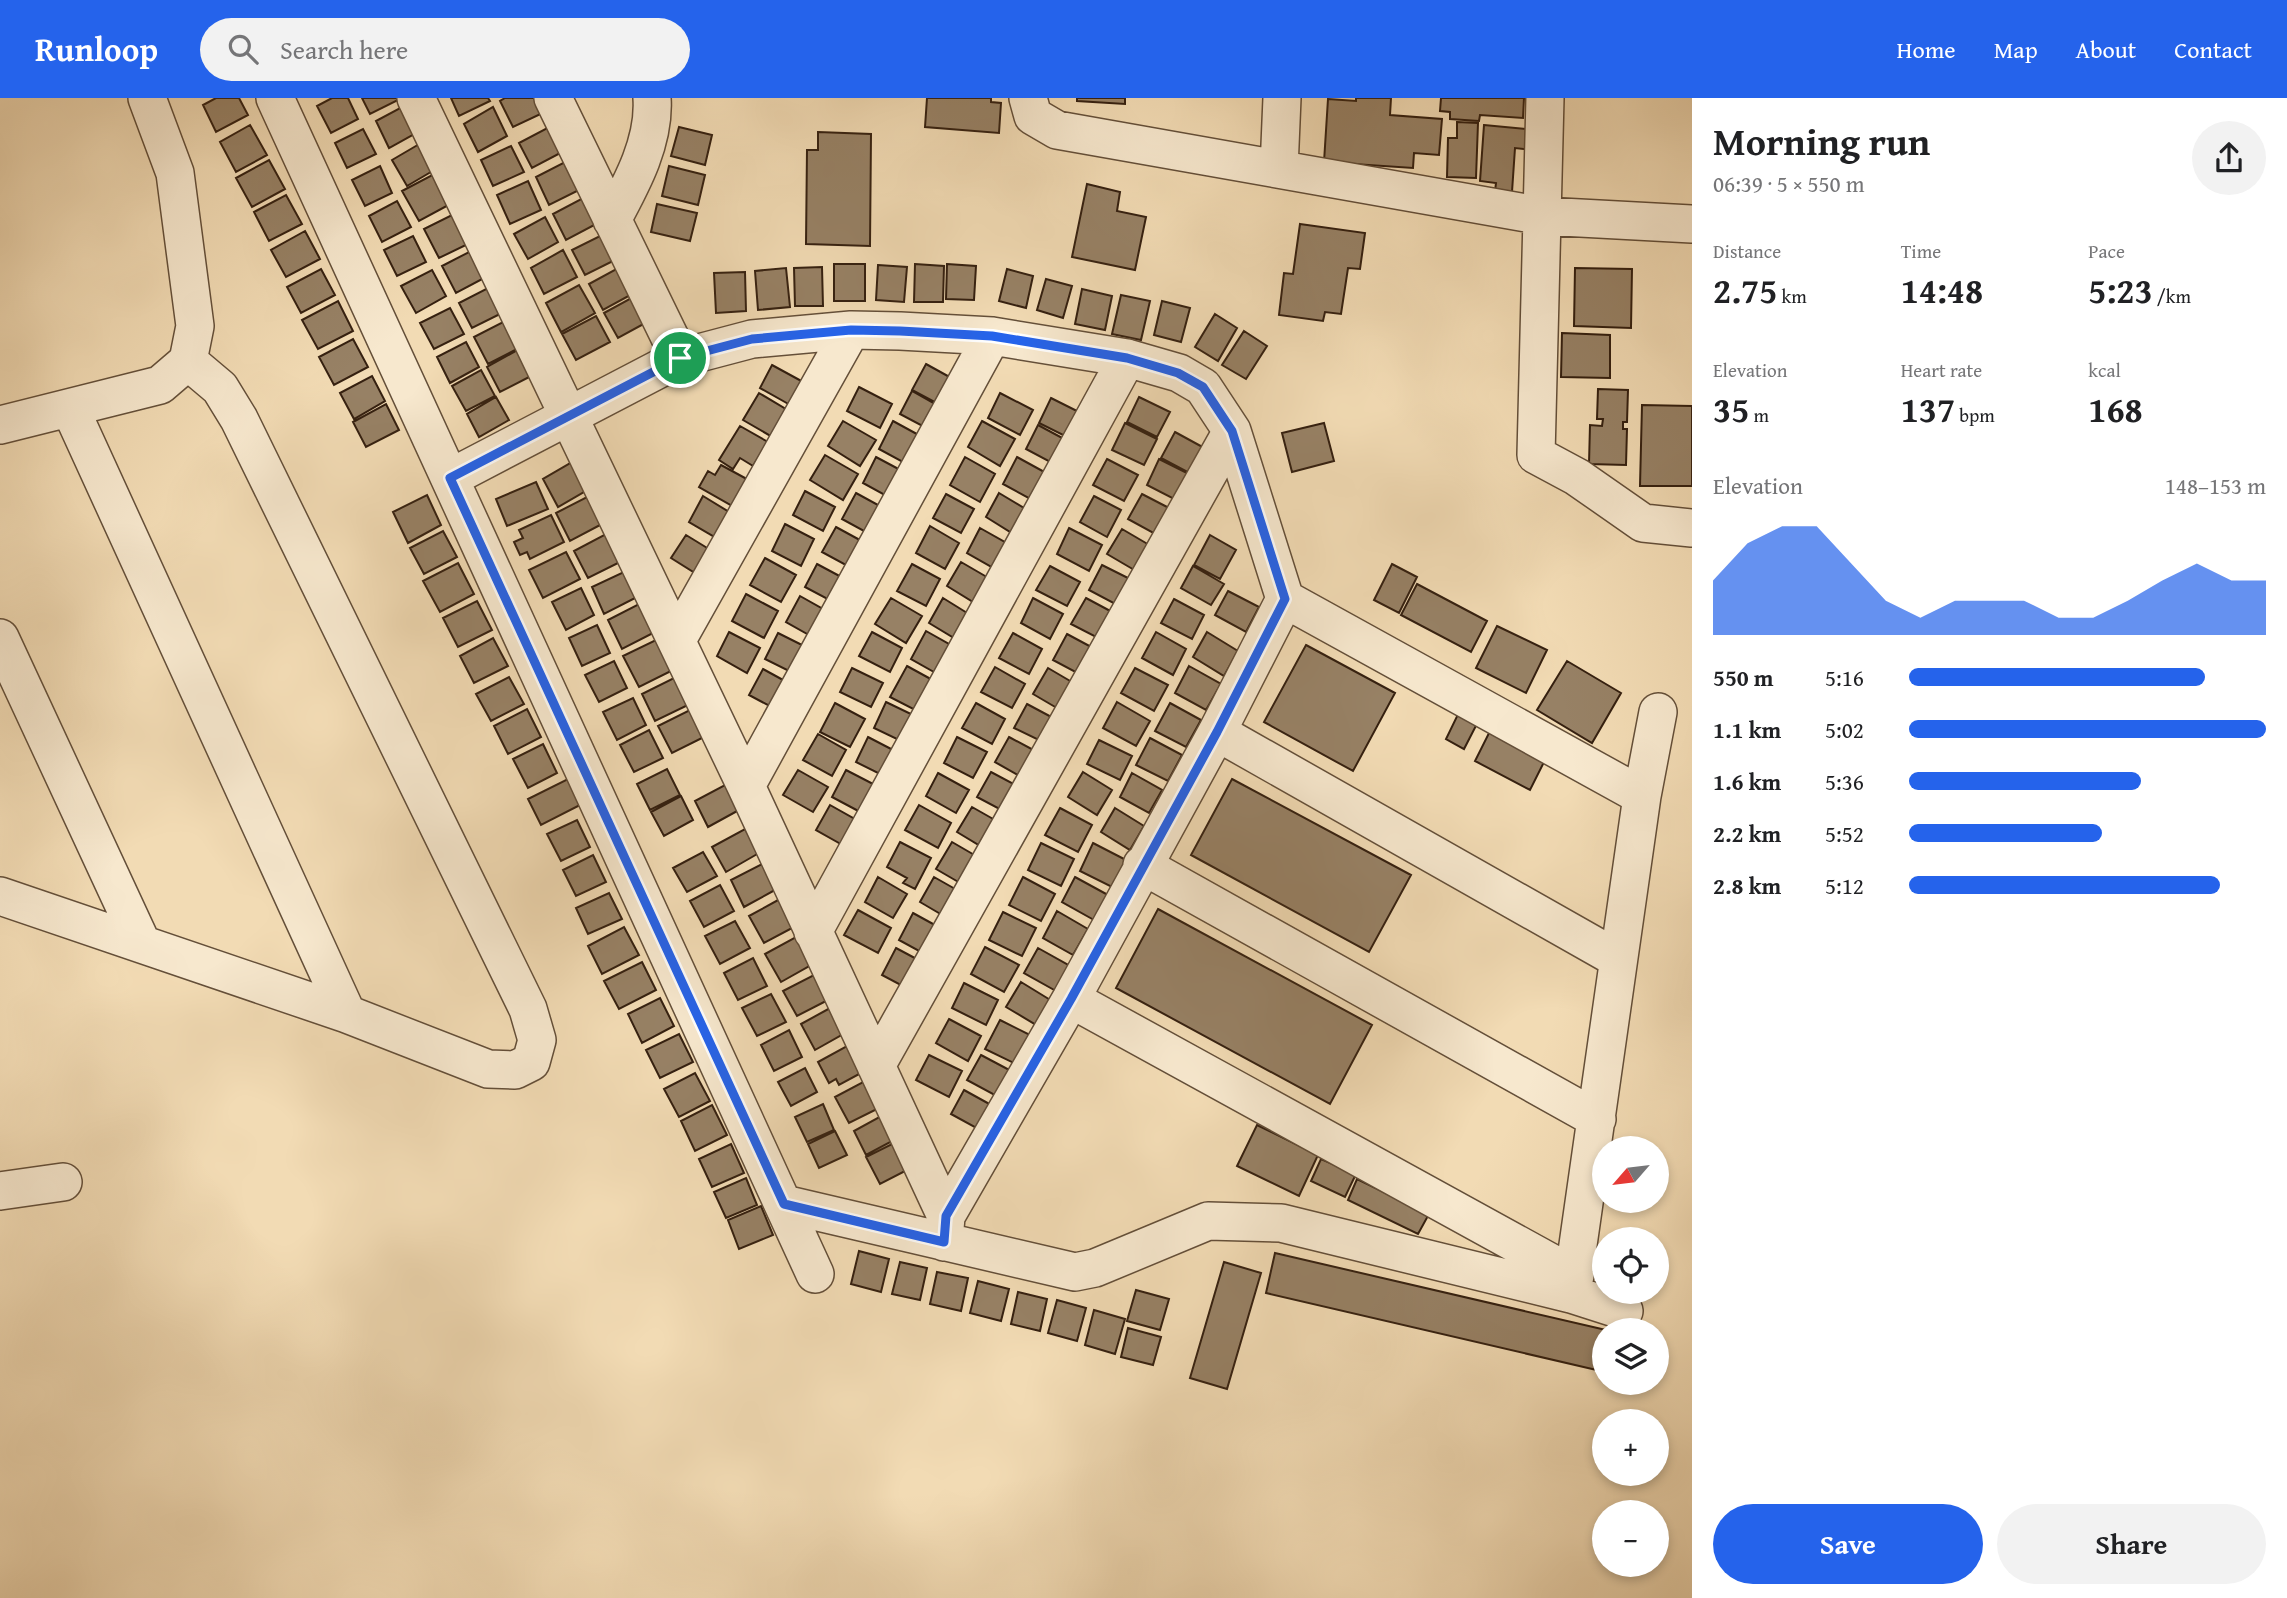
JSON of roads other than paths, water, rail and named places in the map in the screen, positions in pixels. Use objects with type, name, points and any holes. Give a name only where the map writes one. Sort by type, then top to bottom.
[{"type":"street","points":[[0,425],[160,385],[188,361],[195,326],[174,173],[147,98]]},
{"type":"street","points":[[275,98],[815,1274]]},
{"type":"street","points":[[415,98],[746,786],[876,1066],[945,1229]]},
{"type":"street","points":[[553,98],[680,358]]},
{"type":"street","points":[[612,220],[632,184],[647,142],[652,98]]},
{"type":"street","points":[[1028,98],[1033,116],[1057,130],[1543,216],[1692,224]]},
{"type":"street","points":[[1279,169],[1282,98]]},
{"type":"street","points":[[1545,98],[1536,455],[1577,477],[1643,523],[1692,528]]},
{"type":"street","points":[[450,478],[680,358],[752,339],[851,330],[900,331],[992,336],[1127,358],[1178,373],[1203,387],[1232,431],[1285,599],[1642,796]]},
{"type":"street","points":[[677,640],[851,330]]},
{"type":"street","points":[[746,786],[992,336]]},
{"type":"street","points":[[813,932],[1127,358]]},
{"type":"street","points":[[0,896],[346,1014],[488,1069],[515,1070],[531,1062],[537,1040],[528,1009],[239,419],[220,388],[188,361]]},
{"type":"street","points":[[70,408],[346,1014]]},
{"type":"street","points":[[876,1066],[1232,431]]},
{"type":"street","points":[[945,1229],[1217,732],[1285,599]]},
{"type":"street","points":[[0,638],[142,944]]},
{"type":"street","points":[[1573,1285],[1642,796],[1658,712]]},
{"type":"street","points":[[1217,732],[1618,959]]},
{"type":"street","points":[[1142,865],[1597,1119]]},
{"type":"street","points":[[1071,999],[1573,1285],[1624,1311]]},
{"type":"street","points":[[0,1191],[63,1182]]},
{"type":"street","points":[[784,1204],[945,1229],[1075,1272],[1095,1268],[1208,1221],[1281,1223],[1573,1285]]}]
